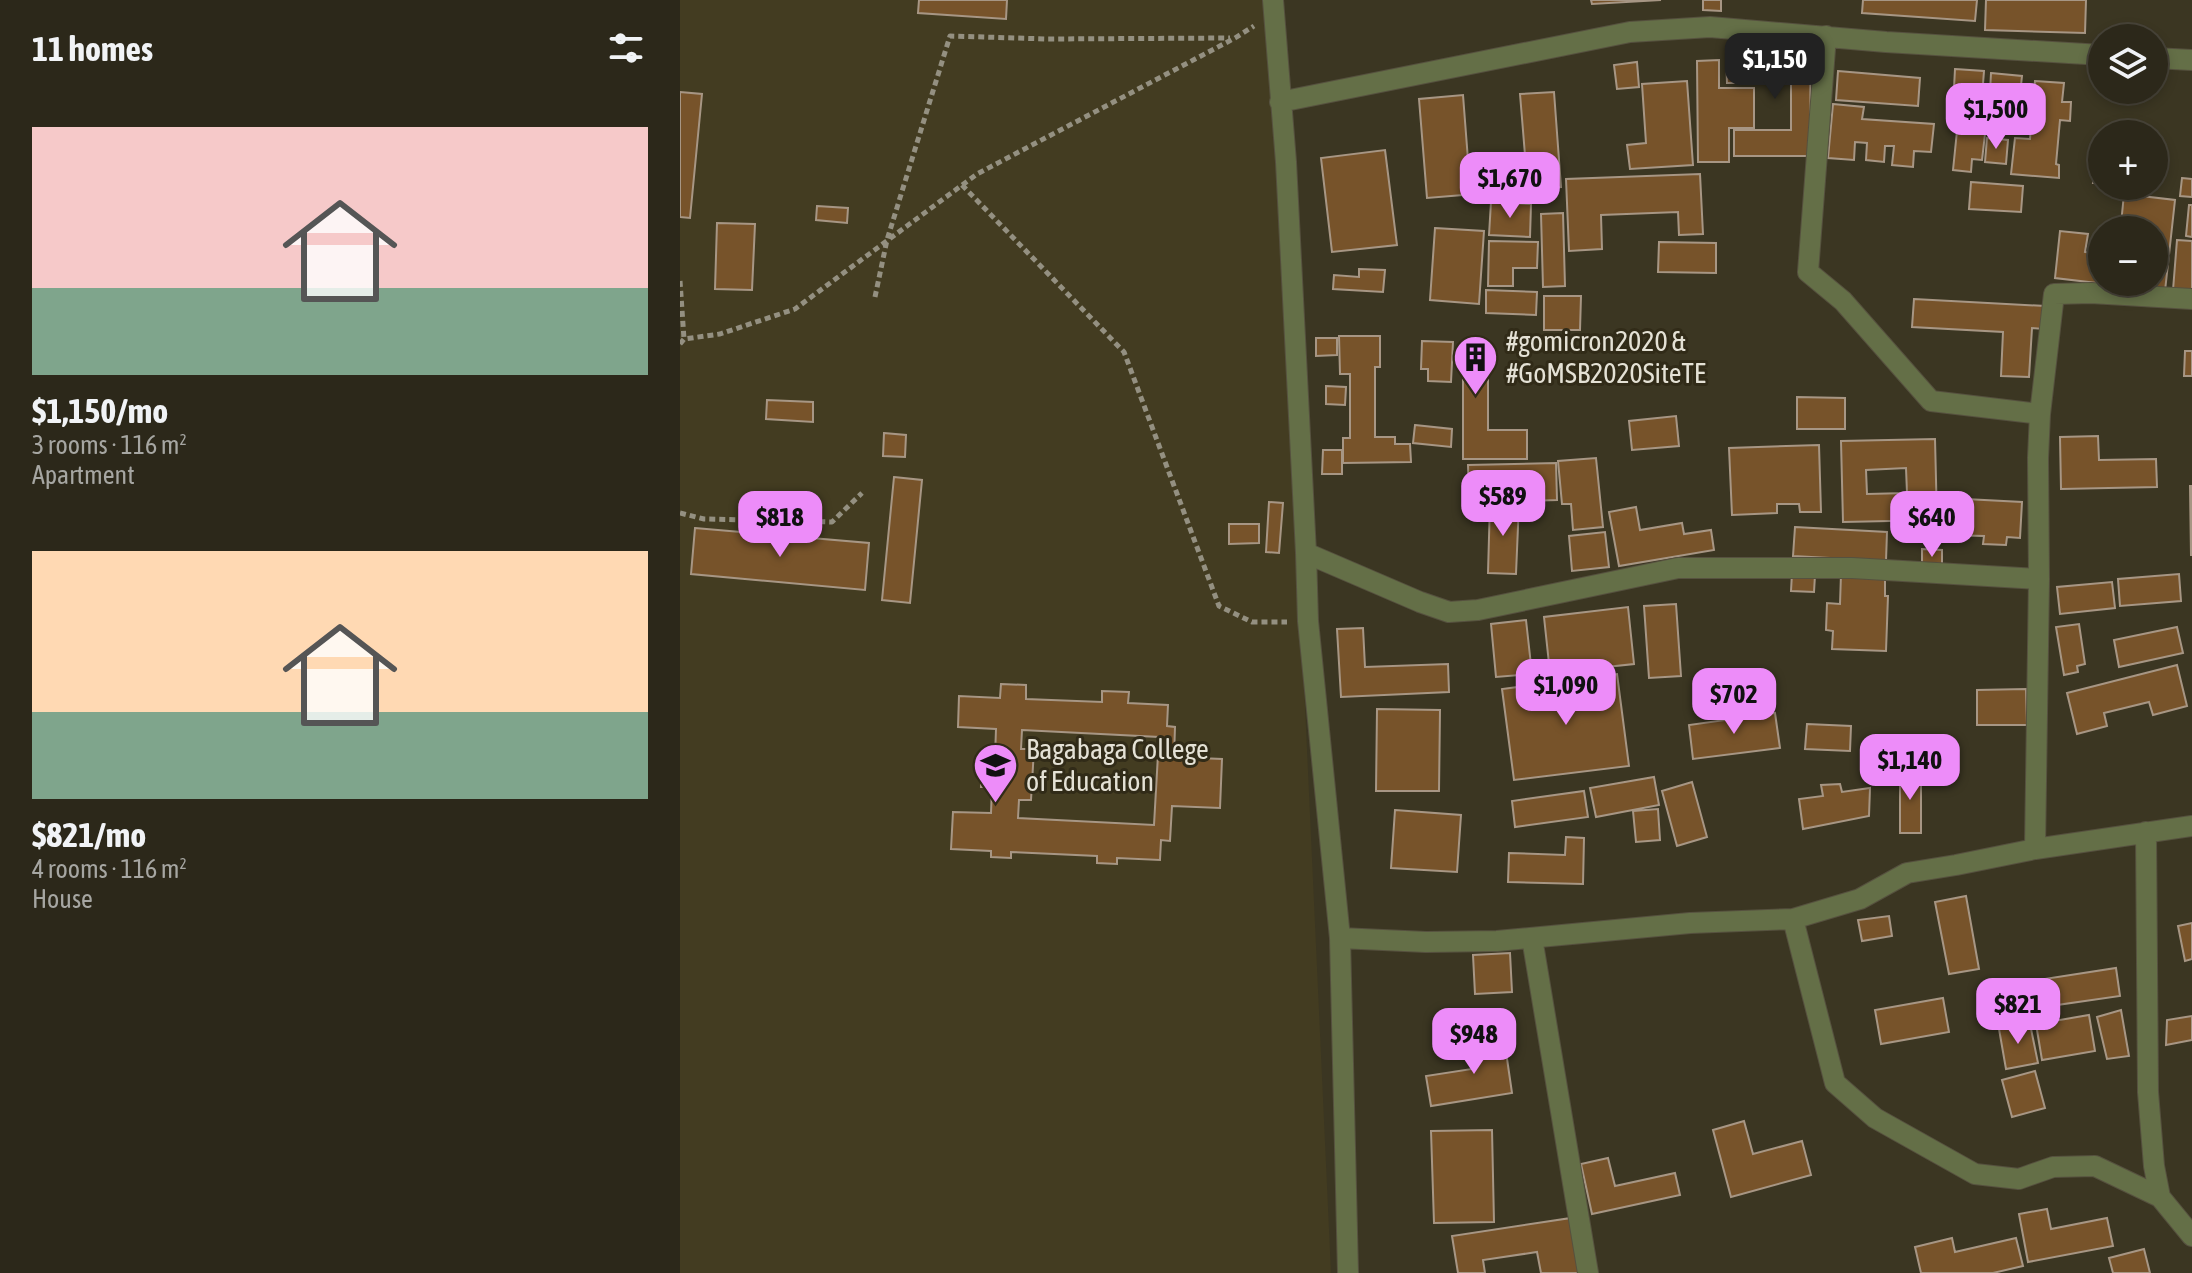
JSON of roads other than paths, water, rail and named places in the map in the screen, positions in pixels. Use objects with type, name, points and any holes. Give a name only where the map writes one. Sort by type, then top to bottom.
[{"type":"street","points":[[1274,7],[1286,162],[1308,621],[1340,938],[1348,1273]]},
{"type":"street","points":[[1280,102],[1630,32],[1710,27],[2088,54]]},
{"type":"street","points":[[1826,36],[1808,272],[1843,301],[1931,401],[2040,414]]},
{"type":"street","points":[[2168,59],[2192,60]]},
{"type":"street","points":[[2035,849],[2038,458],[2054,294],[2192,299]]},
{"type":"street","points":[[1306,553],[1449,612],[1478,610],[1678,568],[1852,568],[2039,579]]},
{"type":"street","points":[[1340,938],[1497,941],[1690,923],[1793,919],[1860,899],[1907,873],[2035,849],[2192,826]]},
{"type":"street","points":[[2146,832],[2148,1092],[2154,1166],[2160,1197]]},
{"type":"street","points":[[1793,919],[1835,1083],[1875,1118],[1975,1174],[2019,1179],[2053,1167],[2095,1166],[2160,1197],[2192,1236]]},
{"type":"street","points":[[1532,938],[1588,1273]]},
{"type":"place","name":"#gomicron2020 & #GoMSB2020SiteTE","points":[[1475,396]]},
{"type":"place","name":"Bagabaga College of Education","points":[[995,804]]}]
